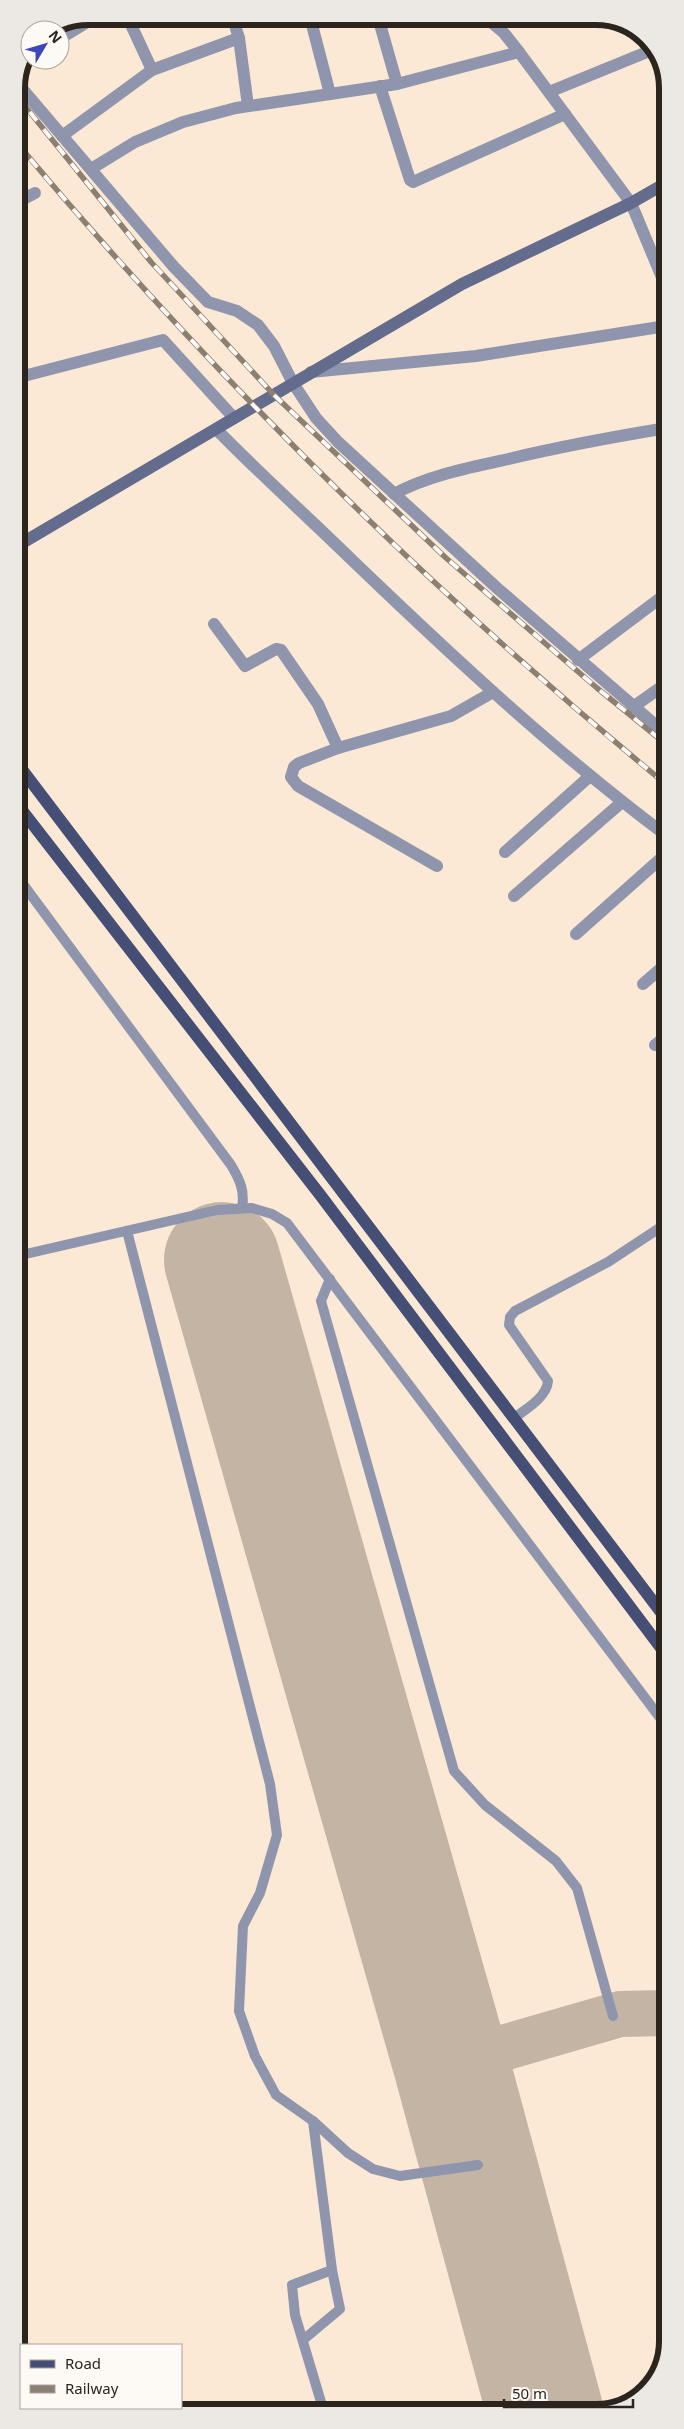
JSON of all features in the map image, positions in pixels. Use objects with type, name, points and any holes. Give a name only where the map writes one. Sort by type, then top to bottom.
[{"type":"main road","points":[[25,774],[659,1609]]},
{"type":"main road","points":[[25,814],[322,1196],[659,1645]]},
{"type":"street","points":[[131,25],[152,70]]},
{"type":"street","points":[[235,25],[239,38],[248,106]]},
{"type":"street","points":[[312,25],[330,94]]},
{"type":"street","points":[[380,25],[397,84]]},
{"type":"street","points":[[494,25],[504,33],[519,52],[631,203],[659,270]]},
{"type":"street","points":[[70,32],[81,26]]},
{"type":"street","points":[[62,136],[152,70],[239,38]]},
{"type":"street","points":[[91,169],[152,134],[183,122],[248,106],[397,84],[519,52]]},
{"type":"street","points":[[549,92],[647,52]]},
{"type":"street","points":[[380,86],[410,180],[415,182],[565,114]]},
{"type":"street","points":[[25,92],[174,267],[208,302],[237,312],[258,325],[274,346],[293,383],[316,418],[338,442],[578,660],[659,728]]},
{"type":"street","points":[[25,541],[462,284],[631,203],[659,187]]},
{"type":"street","points":[[25,199],[35,194]]},
{"type":"street","points":[[311,372],[476,356],[659,327]]},
{"type":"street","points":[[25,376],[164,340],[234,418]]},
{"type":"street","points":[[216,429],[273,488],[442,647],[590,776],[659,830]]},
{"type":"street","points":[[394,494],[430,479],[482,464],[572,444],[659,429]]},
{"type":"street","points":[[578,660],[659,599]]},
{"type":"street","points":[[214,624],[245,666],[276,649],[281,650],[318,704],[338,748]]},
{"type":"street","points":[[633,706],[659,688]]},
{"type":"street","points":[[437,866],[293,782],[292,772],[299,763],[338,748],[451,716],[493,692]]},
{"type":"street","points":[[506,852],[590,776]]},
{"type":"street","points":[[514,896],[622,802]]},
{"type":"street","points":[[576,934],[659,860]]},
{"type":"street","points":[[643,984],[659,971]]},
{"type":"street","points":[[655,1045],[659,1042]]},
{"type":"lane","points":[[25,887],[231,1165],[240,1180],[244,1196],[242,1208]]},
{"type":"lane","points":[[25,1254],[217,1210],[252,1208],[272,1214],[287,1223],[659,1716]]},
{"type":"lane","points":[[514,1418],[544,1394],[548,1388],[548,1381],[509,1325],[510,1317],[515,1311],[608,1262],[659,1228]]},
{"type":"lane","points":[[127,1231],[270,1784],[277,1835],[260,1893],[243,1926],[239,2011],[255,2056],[276,2095],[313,2120],[348,2152],[374,2169],[400,2176],[478,2165]]},
{"type":"lane","points":[[330,1279],[321,1301],[454,1771],[485,1805],[556,1861],[577,1888],[613,2016]]},
{"type":"lane","points":[[303,2340],[340,2309],[332,2270],[313,2120]]},
{"type":"lane","points":[[322,2404],[294,2315],[292,2285],[332,2270]]},
{"type":"taxiway","points":[[451,2063],[620,2014],[659,2013]]},
{"type":"runway","points":[[222,1260],[451,2063],[543,2404]]},
{"type":"railway","points":[[25,106],[151,262],[274,395],[446,558],[597,688],[659,738]]},
{"type":"railway","points":[[25,152],[168,314],[246,398],[326,479],[493,636],[659,778]]}]
